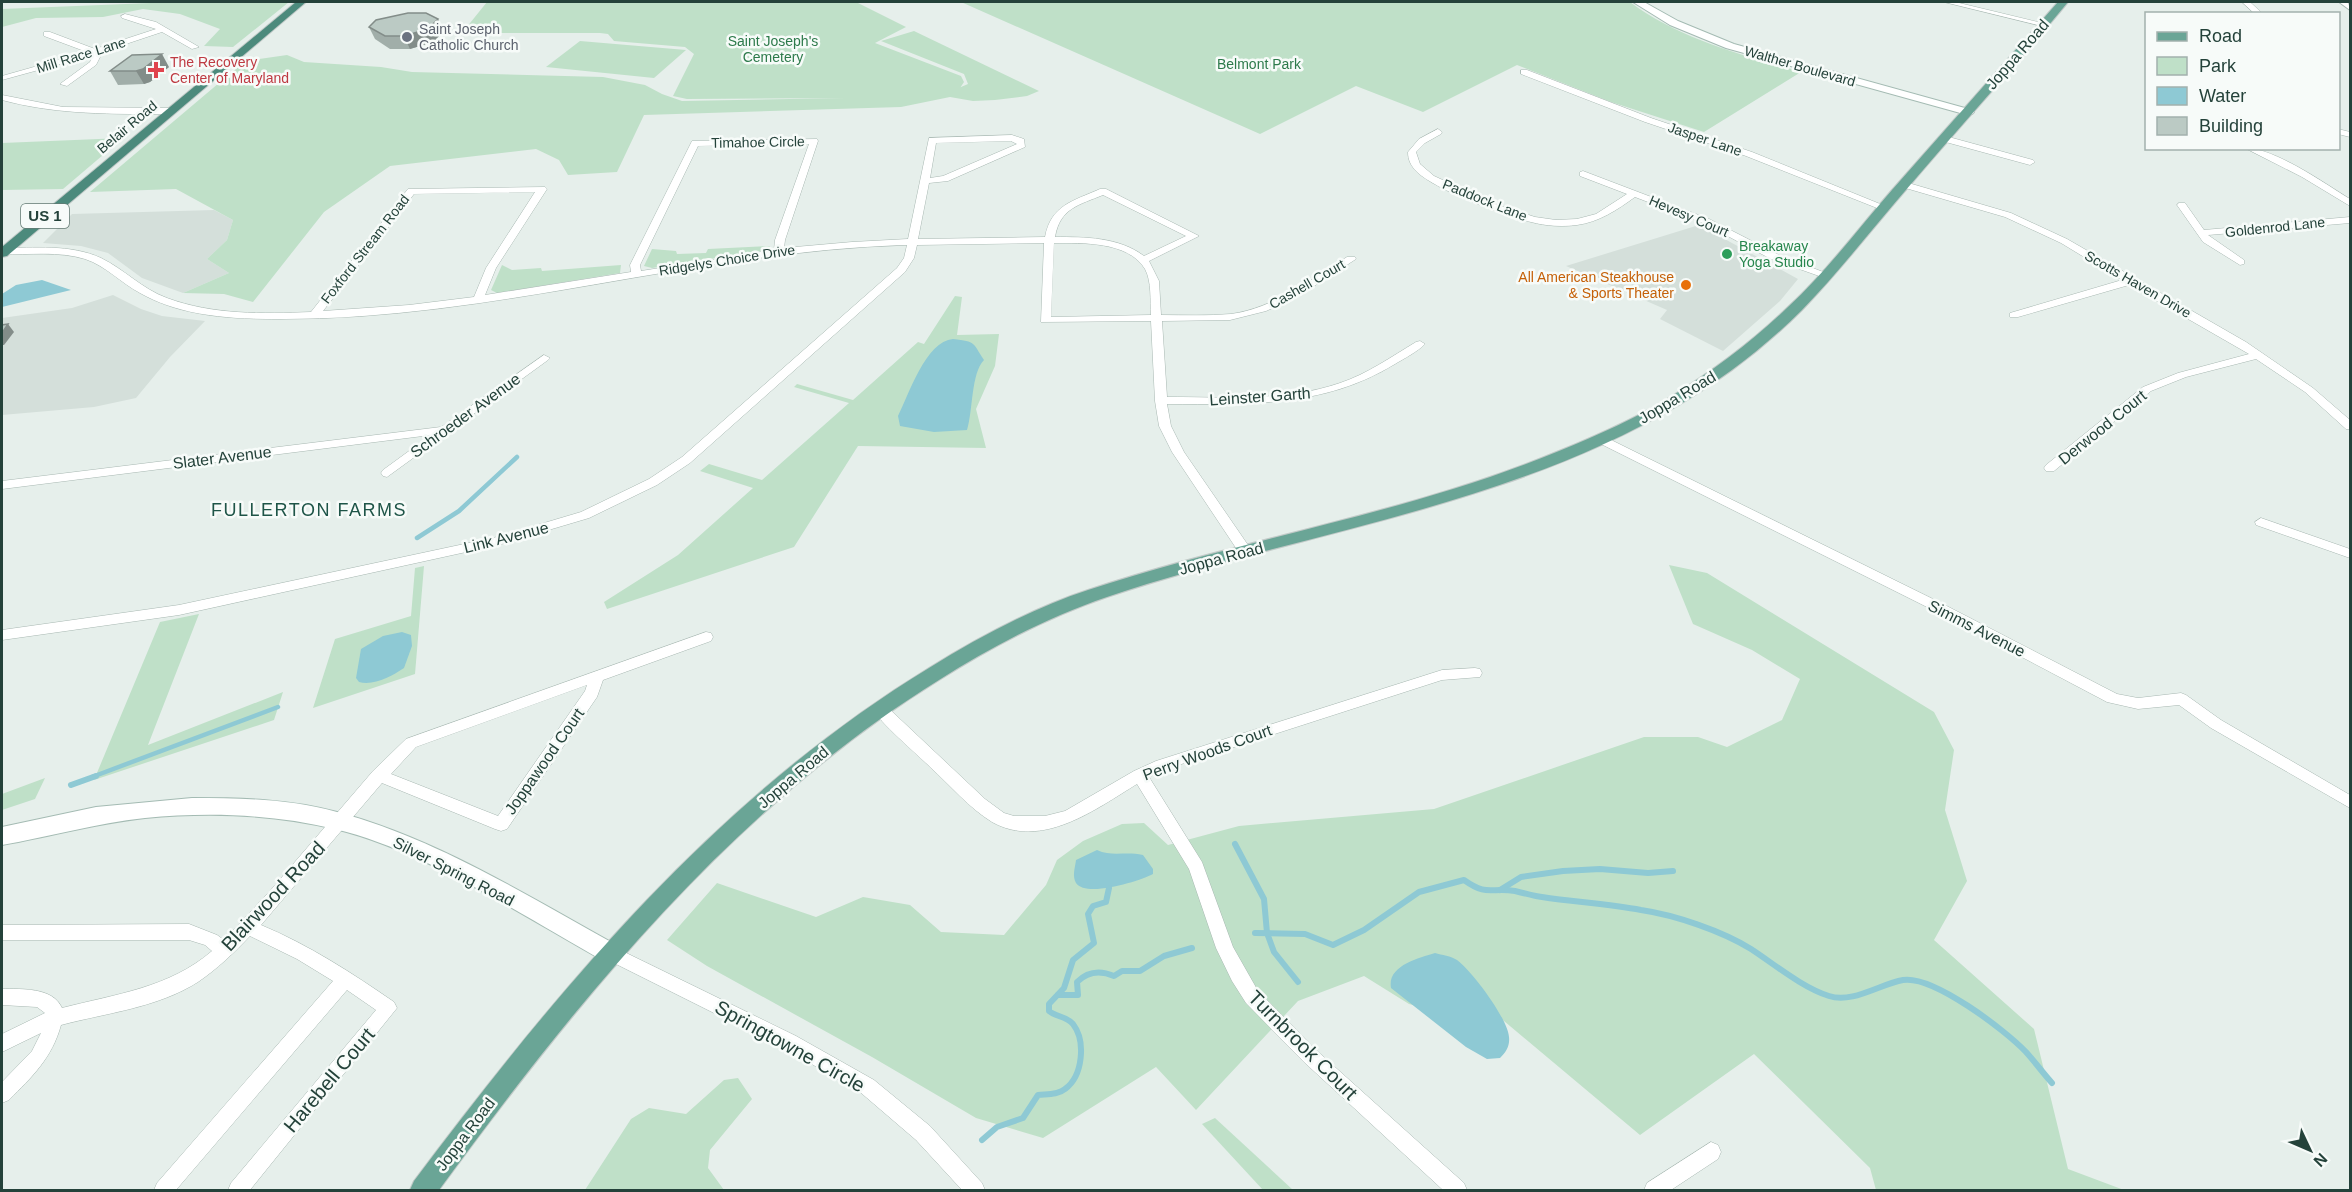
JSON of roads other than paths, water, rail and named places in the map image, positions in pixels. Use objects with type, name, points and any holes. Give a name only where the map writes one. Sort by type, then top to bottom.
[{"type":"highway","name":"Belair Road","points":[[2,252],[301,2]]},
{"type":"main road","name":"Walther Boulevard","points":[[1638,2],[1674,23],[1730,46],[1968,112]]},
{"type":"main road","name":"Joppa Road","points":[[423,1191],[519,1064],[612,954],[696,865],[765,800],[820,753],[879,708],[963,655],[1037,618],[1133,582],[1480,487],[1551,461],[1601,439],[1678,398],[1776,328],[1885,208],[2063,2]]},
{"type":"main road","name":"Silver Spring Road","points":[[2,836],[84,817],[169,807],[263,809],[341,822],[380,835],[445,863],[612,954]]},
{"type":"street","points":[[1948,2],[2042,24]]},
{"type":"street","points":[[2246,2],[2258,12]]},
{"type":"street","points":[[2343,2],[2350,7]]},
{"type":"street","points":[[125,16],[153,24],[160,30],[195,47]]},
{"type":"street","name":"Mill Race Lane","points":[[2,78],[160,30]]},
{"type":"street","points":[[47,34],[95,51],[97,55],[93,63],[64,84]]},
{"type":"street","name":"Jasper Lane","points":[[1524,72],[1648,120],[1749,154],[1885,208]]},
{"type":"street","points":[[2,98],[31,105],[86,109],[174,108]]},
{"type":"street","name":"Paddock Lane","points":[[1438,132],[1422,141],[1412,152],[1415,164],[1421,171],[1431,178],[1530,219],[1556,224],[1584,221],[1610,210],[1634,193]]},
{"type":"street","name":"Link Avenue","points":[[2,634],[179,610],[498,541],[542,530],[592,512],[653,482],[686,460],[901,270],[909,258],[932,141],[1012,138],[1023,143],[1019,148],[945,179],[925,181]]},
{"type":"street","points":[[1945,139],[2030,162]]},
{"type":"street","name":"Timahoe Circle","points":[[636,275],[635,265],[695,144],[814,141],[780,240],[779,252]]},
{"type":"street","points":[[2253,150],[2305,175],[2350,203]]},
{"type":"street","name":"Hevesy Court","points":[[1583,174],[1717,226],[1782,259],[1826,275]]},
{"type":"street","name":"Scotts Haven Drive","points":[[1905,185],[2025,221],[2064,241],[2258,354],[2309,390],[2350,426]]},
{"type":"street","name":"Foxford Stream Road","points":[[315,314],[411,191],[542,189],[491,268],[478,300]]},
{"type":"street","points":[[1050,240],[1054,220],[1059,214],[1103,191],[1194,236],[1143,260],[1153,274],[1161,402],[1169,438],[1245,551]]},
{"type":"street","points":[[2182,205],[2200,233],[2212,245],[2240,262]]},
{"type":"street","name":"Goldenrod Lane","points":[[2200,233],[2350,220]]},
{"type":"street","name":"Cashell Court","points":[[1050,240],[1046,320],[1230,316],[1252,313],[1273,305],[1351,260]]},
{"type":"street","name":"Ridgelys Choice Drive","points":[[2,252],[58,253],[89,257],[158,298],[199,309],[259,315],[315,314],[478,300],[779,252],[842,245],[1089,240],[1124,249],[1143,260]]},
{"type":"street","points":[[2014,315],[2130,281]]},
{"type":"street","name":"Leinster Garth","points":[[1161,402],[1284,397],[1324,392],[1361,379],[1420,344]]},
{"type":"street","name":"Derwood Court","points":[[2050,468],[2147,389],[2182,375],[2258,354]]},
{"type":"street","name":"Schroeder Avenue","points":[[387,473],[544,358]]},
{"type":"street","name":"Slater Avenue","points":[[2,485],[420,432],[443,431]]},
{"type":"street","name":"Simms Avenue","points":[[1601,439],[1934,605],[2124,704],[2137,705],[2181,699],[2216,724],[2350,802]]},
{"type":"street","points":[[2261,522],[2350,554]]},
{"type":"street","name":"Joppawood Court","points":[[341,822],[378,775],[411,743],[706,637]]},
{"type":"street","name":"Perry Woods Court","points":[[879,708],[979,804],[999,818],[1014,823],[1045,823],[1069,818],[1139,775],[1183,758],[1389,690],[1451,673],[1475,673]]},
{"type":"street","name":"Joppawood Court","points":[[378,775],[501,824],[592,693],[597,676]]},
{"type":"street","name":"Turnbrook Court","points":[[1139,775],[1196,867],[1226,948],[1238,975],[1252,997],[1310,1056],[1457,1191]]},
{"type":"street","name":"Blairwood Road","points":[[2,1043],[53,1019],[159,992],[190,977],[225,950],[248,927],[341,822]]},
{"type":"street","name":"Harebell Court","points":[[238,1191],[388,1008],[346,979],[292,948],[248,927]]},
{"type":"street","points":[[2,932],[189,932],[211,940],[225,950]]},
{"type":"street","name":"Springtowne Circle","points":[[612,954],[790,1042],[867,1086],[923,1133],[975,1191]]},
{"type":"street","points":[[164,1191],[346,979]]},
{"type":"street","points":[[2,997],[40,999],[54,1010],[53,1031],[41,1056],[2,1094]]},
{"type":"street","points":[[1654,1191],[1711,1152]]},
{"type":"water","points":[[42,280],[71,290],[2,307],[2,294],[16,285]]},
{"type":"water","points":[[953,339],[973,344],[984,360],[974,383],[967,430],[934,432],[900,426],[898,416],[919,370],[935,349],[943,342]]},
{"type":"water","points":[[402,632],[411,635],[412,646],[404,668],[371,683],[359,682],[356,678],[361,649],[383,636]]},
{"type":"water","points":[[1097,850],[1143,855],[1153,869],[1153,874],[1113,887],[1090,889],[1082,887],[1076,883],[1074,878],[1076,860]]},
{"type":"water","points":[[1435,953],[1455,959],[1464,966],[1480,984],[1503,1019],[1509,1043],[1500,1058],[1487,1059],[1466,1047],[1391,988],[1394,974],[1405,964]]},
{"type":"waterway","points":[[417,538],[459,511],[517,457]]},
{"type":"waterway","points":[[92,777],[278,707]]},
{"type":"waterway","points":[[71,785],[96,776]]},
{"type":"waterway","points":[[1235,844],[1264,899],[1267,933]]},
{"type":"waterway","points":[[1500,890],[1521,877],[1563,871],[1600,869],[1648,873],[1673,871]]},
{"type":"waterway","points":[[1267,933],[1305,934],[1333,945],[1364,930],[1419,892],[1464,880],[1484,890],[1500,890]]},
{"type":"waterway","points":[[982,1140],[997,1127],[1023,1118],[1038,1095],[1062,1091],[1076,1076],[1081,1058],[1077,1031],[1070,1021],[1049,1011],[1049,1004],[1064,988],[1073,960],[1094,943],[1088,914],[1093,906],[1106,902],[1109,888]]},
{"type":"waterway","points":[[1500,890],[1654,912],[1698,925],[1751,949],[1799,982],[1829,996],[1838,998],[1856,996],[1903,980],[1932,986],[1968,1006],[2016,1042],[2052,1083]]},
{"type":"waterway","points":[[1255,933],[1267,933]]},
{"type":"waterway","points":[[1267,933],[1274,952],[1298,982]]},
{"type":"waterway","points":[[1058,995],[1078,995],[1077,982],[1090,974],[1099,972],[1114,976],[1122,971],[1140,971],[1164,956],[1192,948]]},
{"type":"place","name":"Saint Joseph Catholic Church","points":[[407,37]]},
{"type":"place","name":"The Recovery Center of Maryland","points":[[156,70]]},
{"type":"place","name":"Breakaway Yoga Studio","points":[[1727,254]]},
{"type":"place","name":"All American Steakhouse & Sports Theater","points":[[1686,285]]},
{"type":"district","name":"FULLERTON FARMS","points":[[309,510]]},
{"type":"park label","name":"Saint Joseph's Cemetery","points":[[773,50]]},
{"type":"park label","name":"Belmont Park","points":[[1259,64]]}]
